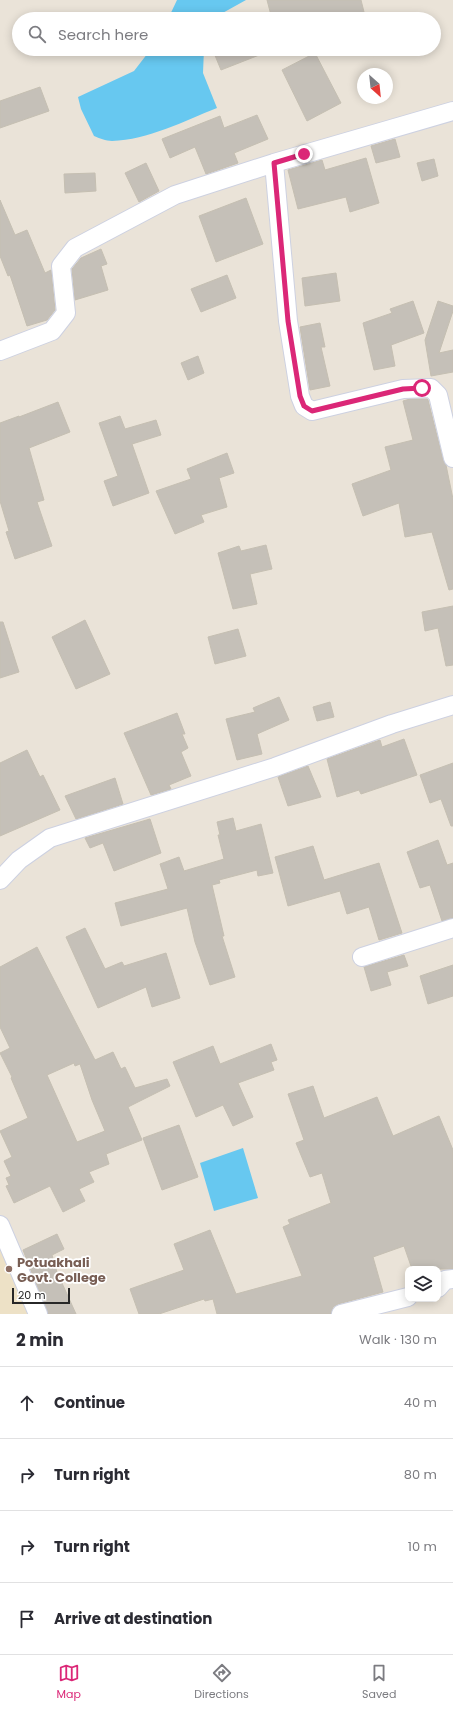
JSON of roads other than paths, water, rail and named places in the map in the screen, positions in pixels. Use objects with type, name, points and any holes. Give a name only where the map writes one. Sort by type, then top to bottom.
[{"type":"street","points":[[0,352],[52,331],[66,313],[61,266],[75,248],[175,195],[274,163],[453,111]]},
{"type":"street","points":[[274,163],[288,321],[300,396],[304,406],[312,411],[403,389],[431,388],[438,395],[453,458]]},
{"type":"street","points":[[0,880],[19,860],[50,838],[275,767],[392,724],[453,705]]},
{"type":"street","points":[[362,957],[453,928]]},
{"type":"street","points":[[0,1225],[38,1314]]},
{"type":"street","points":[[441,1285],[445,1280],[453,1279]]},
{"type":"street","points":[[341,1314],[405,1298]]},
{"type":"water","points":[[177,0],[246,0],[224,12],[171,12]]},
{"type":"water","points":[[146,56],[204,56],[203,73],[217,108],[166,129],[139,137],[112,141],[94,136],[81,109],[78,97],[134,71]]},
{"type":"water","points":[[243,1148],[258,1198],[214,1211],[200,1163]]},
{"type":"place","name":"Potuakhali Govt. College","points":[[9,1269]]}]
